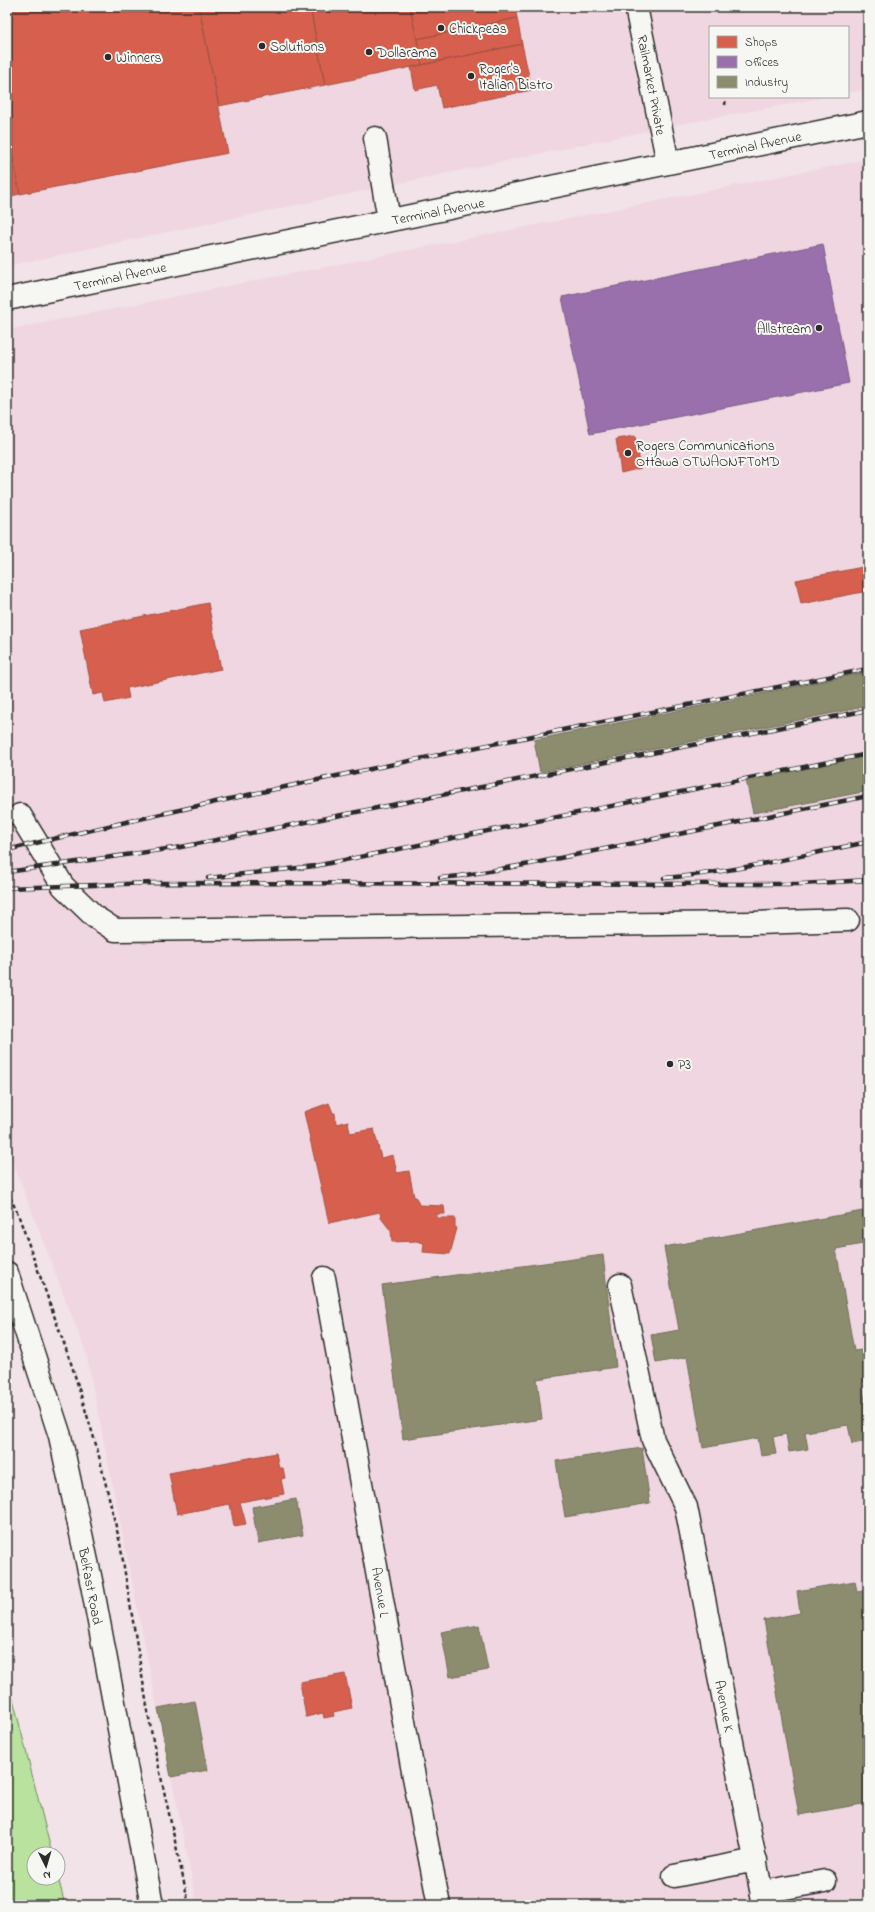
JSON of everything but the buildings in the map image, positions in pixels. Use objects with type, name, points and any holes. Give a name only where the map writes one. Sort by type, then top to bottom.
[{"type":"street","name":"Railmarket Private","points":[[636,7],[668,164]]},
{"type":"street","name":"Terminal Avenue","points":[[7,299],[868,122]]},
{"type":"street","points":[[375,138],[390,220]]},
{"type":"street","points":[[20,815],[63,886],[95,917],[114,930],[753,923],[848,920]]},
{"type":"street","name":"Belfast Road","points":[[7,1273],[60,1436],[92,1585],[152,1905]]},
{"type":"street","name":"Avenue L","points":[[324,1278],[414,1777],[439,1905]]},
{"type":"street","name":"Avenue K","points":[[620,1286],[653,1440],[686,1507],[763,1898]]},
{"type":"street","points":[[674,1876],[756,1860]]},
{"type":"street","points":[[763,1898],[824,1881]]},
{"type":"path","points":[[725,104],[726,98]]},
{"type":"shaded area","points":[[7,7],[868,7],[868,89],[849,93],[849,26],[709,26],[709,98],[821,98],[676,125],[7,266]]},
{"type":"shaded area","points":[[868,159],[868,1905],[197,1905],[86,1353],[7,1147],[7,330]]},
{"type":"green space","points":[[7,1675],[50,1846],[26,1846],[26,1886],[60,1886],[65,1905],[7,1905]]},
{"type":"railway","points":[[7,850],[329,778],[868,669]]},
{"type":"railway","points":[[7,872],[181,847],[868,710]]},
{"type":"railway","points":[[208,878],[315,866],[868,754]]},
{"type":"railway","points":[[440,878],[530,864],[868,796]]},
{"type":"railway","points":[[664,878],[690,876],[741,868],[868,842]]},
{"type":"railway","points":[[7,888],[153,883],[801,884],[868,880]]},
{"type":"place","name":"Chickpeas","points":[[441,28]]},
{"type":"place","name":"Solutions","points":[[262,46]]},
{"type":"place","name":"Dollarama","points":[[369,52]]},
{"type":"place","name":"Winners","points":[[108,57]]},
{"type":"place","name":"Roger's Italian Bistro","points":[[471,76]]},
{"type":"place","name":"Allstream","points":[[819,328]]},
{"type":"place","name":"Rogers Communications Ottawa OTWAONFT0MD","points":[[628,453]]},
{"type":"place","name":"P3","points":[[670,1064]]}]
